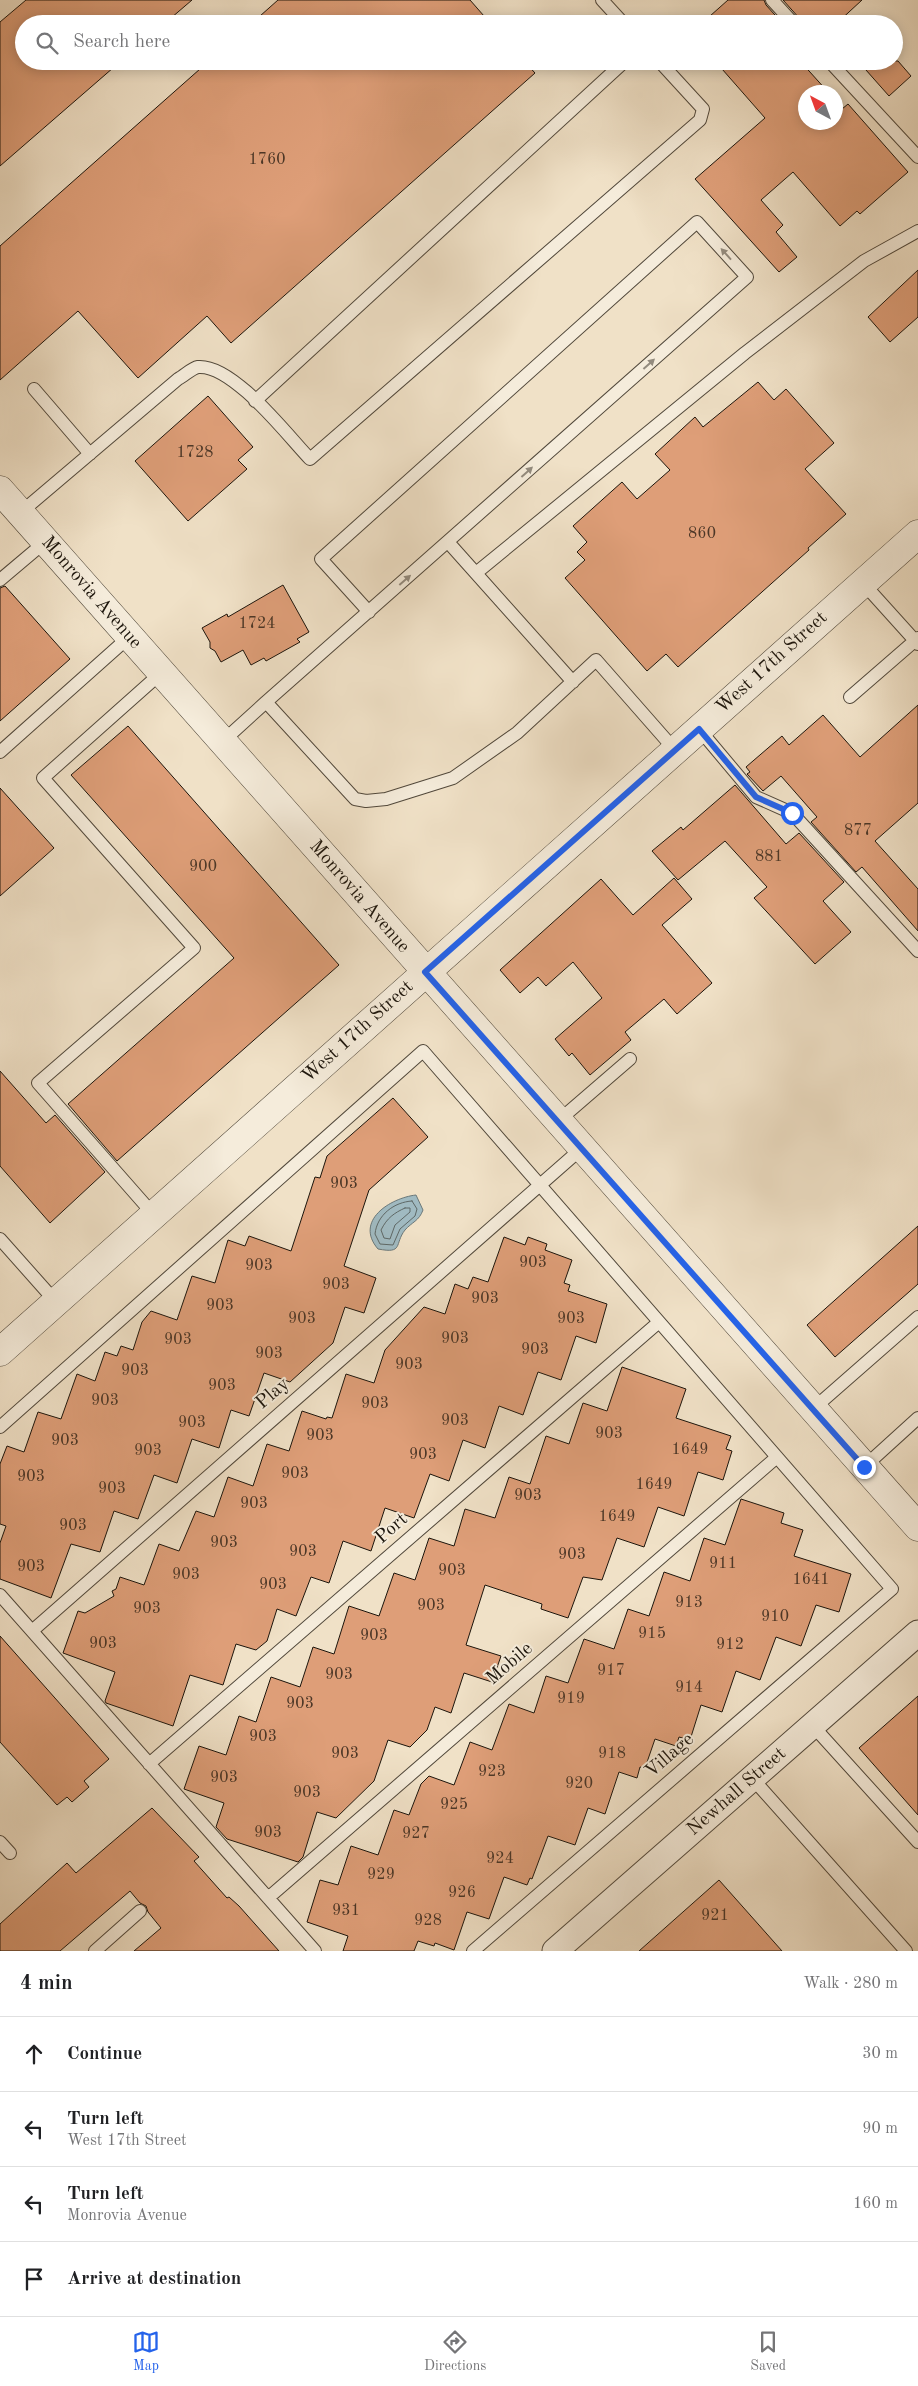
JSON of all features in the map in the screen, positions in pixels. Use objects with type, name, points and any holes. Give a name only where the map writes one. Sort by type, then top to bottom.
[{"type":"street","name":"Monrovia Avenue","points":[[0,490],[557,1122],[918,1527]]},
{"type":"street","name":"West 17th Street","points":[[0,1352],[918,534]]},
{"type":"street","name":"Newhall Street","points":[[555,1951],[918,1633]]},
{"type":"lane","points":[[602,0],[616,15]]},
{"type":"lane","points":[[772,0],[786,15]]},
{"type":"lane","points":[[256,401],[615,70]]},
{"type":"lane","points":[[20,513],[178,379],[197,367],[214,369],[229,376],[256,401],[310,459],[700,120],[704,109],[667,70]]},
{"type":"lane","points":[[837,70],[918,157]]},
{"type":"lane","points":[[222,742],[266,702],[369,612],[747,277],[697,222],[321,559],[369,612]]},
{"type":"lane","points":[[476,573],[745,353],[812,301],[864,261],[918,232]]},
{"type":"lane","points":[[34,389],[90,454]]},
{"type":"lane","points":[[0,580],[45,542]]},
{"type":"lane","points":[[448,542],[573,682]]},
{"type":"lane","points":[[850,697],[917,641],[863,583]]},
{"type":"lane","points":[[0,752],[130,637]]},
{"type":"lane","points":[[266,702],[355,800],[366,802],[416,791],[453,778],[517,733],[596,660],[674,750]]},
{"type":"lane","points":[[154,1215],[38,1083],[194,948],[43,778],[161,673]]},
{"type":"lane","points":[[699,729],[756,797],[792,813],[918,951]]},
{"type":"lane","points":[[0,1427],[422,1052],[777,1458]]},
{"type":"lane","points":[[557,1122],[630,1059]]},
{"type":"lane","name":"Play","points":[[32,1631],[581,1149]]},
{"type":"lane","points":[[0,1239],[56,1302]]},
{"type":"lane","points":[[813,1409],[918,1317]]},
{"type":"lane","name":"Port","points":[[149,1764],[658,1322]]},
{"type":"lane","points":[[864,1467],[918,1418]]},
{"type":"lane","name":"Village","points":[[473,1951],[892,1589],[777,1458]]},
{"type":"lane","name":"Mobile","points":[[268,1898],[777,1458]]},
{"type":"lane","points":[[0,1595],[315,1951]]},
{"type":"lane","points":[[813,1726],[918,1842]]},
{"type":"lane","points":[[752,1778],[906,1951]]},
{"type":"lane","points":[[0,1842],[10,1853]]},
{"type":"lane","points":[[95,1951],[140,1911]]},
{"type":"water","points":[[416,1195],[423,1210],[419,1217],[405,1230],[395,1249],[378,1249],[372,1239],[370,1229],[373,1220],[386,1206],[406,1197]]},
{"type":"building","points":[[26,0],[192,0],[174,15],[15,15],[15,70],[111,70],[0,166],[0,22]]},
{"type":"building","points":[[278,0],[470,0],[483,15],[261,15]]},
{"type":"building","points":[[728,0],[764,0],[775,15],[711,15]]},
{"type":"building","points":[[783,0],[862,0],[846,15],[796,15]]},
{"type":"building","points":[[903,67],[911,76],[889,96],[866,70],[903,70]]},
{"type":"building","points":[[199,70],[532,70],[535,73],[231,343],[207,316],[138,378],[78,311],[0,380],[0,246]]},
{"type":"building","points":[[723,70],[808,70],[822,85],[798,85],[798,130],[843,130],[843,108],[848,104],[908,172],[860,214],[857,211],[840,226],[793,172],[761,200],[783,225],[776,232],[797,257],[779,272],[695,179],[765,118]]},
{"type":"building","points":[[918,270],[918,317],[890,342],[868,317]]},
{"type":"building","points":[[758,382],[774,400],[786,389],[834,443],[805,469],[846,514],[808,548],[809,550],[678,667],[666,654],[647,671],[565,578],[585,560],[577,552],[587,542],[573,526],[622,482],[637,499],[670,470],[655,454],[695,417],[703,427]]},
{"type":"building","points":[[208,396],[253,447],[238,460],[247,469],[188,521],[135,461]]},
{"type":"building","points":[[283,585],[309,632],[297,639],[300,642],[266,661],[264,658],[251,665],[243,650],[221,662],[215,651],[210,648],[210,642],[202,628],[227,614],[228,617]]},
{"type":"building","points":[[5,586],[70,659],[0,721],[0,588]]},
{"type":"building","points":[[918,705],[918,803],[875,841],[918,889],[918,931],[862,867],[856,872],[811,822],[817,817],[781,776],[763,791],[747,774],[750,772],[746,767],[782,736],[789,745],[823,715],[860,757]]},
{"type":"building","points":[[128,726],[339,965],[117,1161],[68,1104],[234,958],[71,775]]},
{"type":"building","points":[[735,785],[786,844],[799,833],[844,882],[823,901],[851,932],[815,964],[754,898],[767,887],[725,841],[678,880],[652,851],[681,827],[683,830]]},
{"type":"building","points":[[0,788],[54,848],[0,896]]},
{"type":"building","points":[[674,878],[692,899],[662,925],[712,983],[677,1014],[664,999],[625,1032],[631,1040],[590,1075],[572,1053],[569,1056],[555,1039],[602,998],[573,962],[546,986],[538,977],[520,993],[500,970],[601,879],[633,915]]},
{"type":"building","points":[[0,1071],[46,1123],[55,1115],[105,1172],[50,1223],[0,1166]]},
{"type":"building","points":[[393,1098],[428,1137],[369,1190],[344,1266],[376,1278],[364,1313],[345,1307],[333,1343],[290,1382],[264,1373],[249,1416],[231,1410],[219,1448],[192,1439],[177,1483],[154,1475],[138,1519],[114,1511],[100,1552],[71,1544],[51,1598],[0,1579],[0,1543],[6,1526],[0,1524],[0,1464],[7,1446],[24,1452],[38,1412],[61,1419],[77,1374],[95,1381],[105,1352],[117,1356],[121,1346],[133,1350],[142,1322],[151,1311],[177,1320],[192,1276],[215,1283],[228,1240],[245,1246],[249,1236],[291,1251],[315,1177],[320,1178],[327,1156]]},
{"type":"building","points":[[918,1226],[918,1284],[835,1357],[807,1325]]},
{"type":"building","points":[[504,1237],[525,1245],[528,1237],[547,1244],[545,1250],[572,1260],[564,1283],[570,1285],[568,1291],[607,1304],[596,1343],[576,1336],[561,1380],[538,1372],[523,1415],[499,1406],[485,1448],[463,1440],[449,1481],[430,1474],[414,1518],[385,1508],[371,1551],[343,1541],[329,1583],[311,1577],[296,1616],[277,1609],[267,1641],[256,1650],[236,1644],[223,1685],[190,1675],[173,1726],[106,1703],[105,1701],[115,1672],[63,1653],[78,1611],[85,1613],[114,1596],[112,1591],[116,1589],[120,1577],[144,1585],[159,1544],[179,1551],[196,1511],[214,1517],[228,1477],[253,1486],[267,1444],[289,1451],[302,1411],[326,1419],[327,1417],[332,1418],[346,1374],[374,1383],[385,1350],[424,1307],[445,1314],[455,1284],[468,1289],[473,1277],[488,1282]]},
{"type":"building","points":[[622,1367],[686,1389],[676,1418],[731,1436],[726,1449],[732,1451],[723,1480],[698,1472],[684,1516],[658,1507],[644,1547],[617,1538],[602,1580],[583,1577],[568,1618],[541,1609],[542,1604],[485,1585],[466,1645],[501,1656],[492,1682],[464,1673],[451,1713],[435,1707],[427,1730],[410,1747],[388,1740],[374,1781],[336,1818],[317,1812],[303,1857],[298,1862],[227,1839],[216,1827],[224,1803],[184,1789],[199,1746],[226,1755],[239,1716],[256,1722],[271,1677],[300,1687],[313,1647],[334,1654],[349,1606],[379,1616],[394,1573],[415,1580],[429,1538],[454,1546],[465,1509],[495,1518],[509,1477],[530,1484],[546,1436],[569,1444],[583,1403],[607,1411]]},
{"type":"building","points":[[741,1499],[784,1513],[781,1523],[803,1530],[794,1556],[851,1574],[839,1612],[816,1605],[801,1646],[776,1637],[760,1680],[736,1671],[722,1712],[701,1705],[690,1740],[679,1737],[676,1746],[655,1739],[645,1768],[640,1767],[637,1778],[619,1772],[605,1814],[588,1808],[575,1845],[548,1836],[532,1879],[530,1878],[527,1885],[504,1877],[489,1919],[467,1912],[454,1950],[435,1943],[434,1946],[418,1941],[414,1951],[343,1951],[348,1936],[307,1922],[320,1880],[338,1885],[351,1846],[378,1855],[394,1810],[409,1815],[421,1784],[429,1776],[454,1785],[470,1742],[492,1750],[509,1704],[534,1713],[546,1676],[568,1683],[584,1639],[614,1649],[628,1609],[649,1616],[664,1572],[690,1581],[704,1538],[725,1545]]},
{"type":"building","points":[[0,1636],[109,1759],[84,1781],[89,1787],[72,1802],[67,1797],[57,1805],[0,1742]]},
{"type":"building","points":[[918,1696],[918,1815],[859,1748]]},
{"type":"building","points":[[152,1808],[199,1857],[194,1861],[227,1898],[229,1897],[239,1906],[279,1951],[134,1951],[161,1928],[148,1912],[146,1906],[140,1903],[130,1891],[60,1951],[0,1951],[0,1924],[67,1863],[76,1873]]},
{"type":"building","points":[[719,1880],[782,1951],[639,1951]]},
{"type":"route","points":[[792,813],[756,797],[699,729],[425,972],[864,1467]]}]
